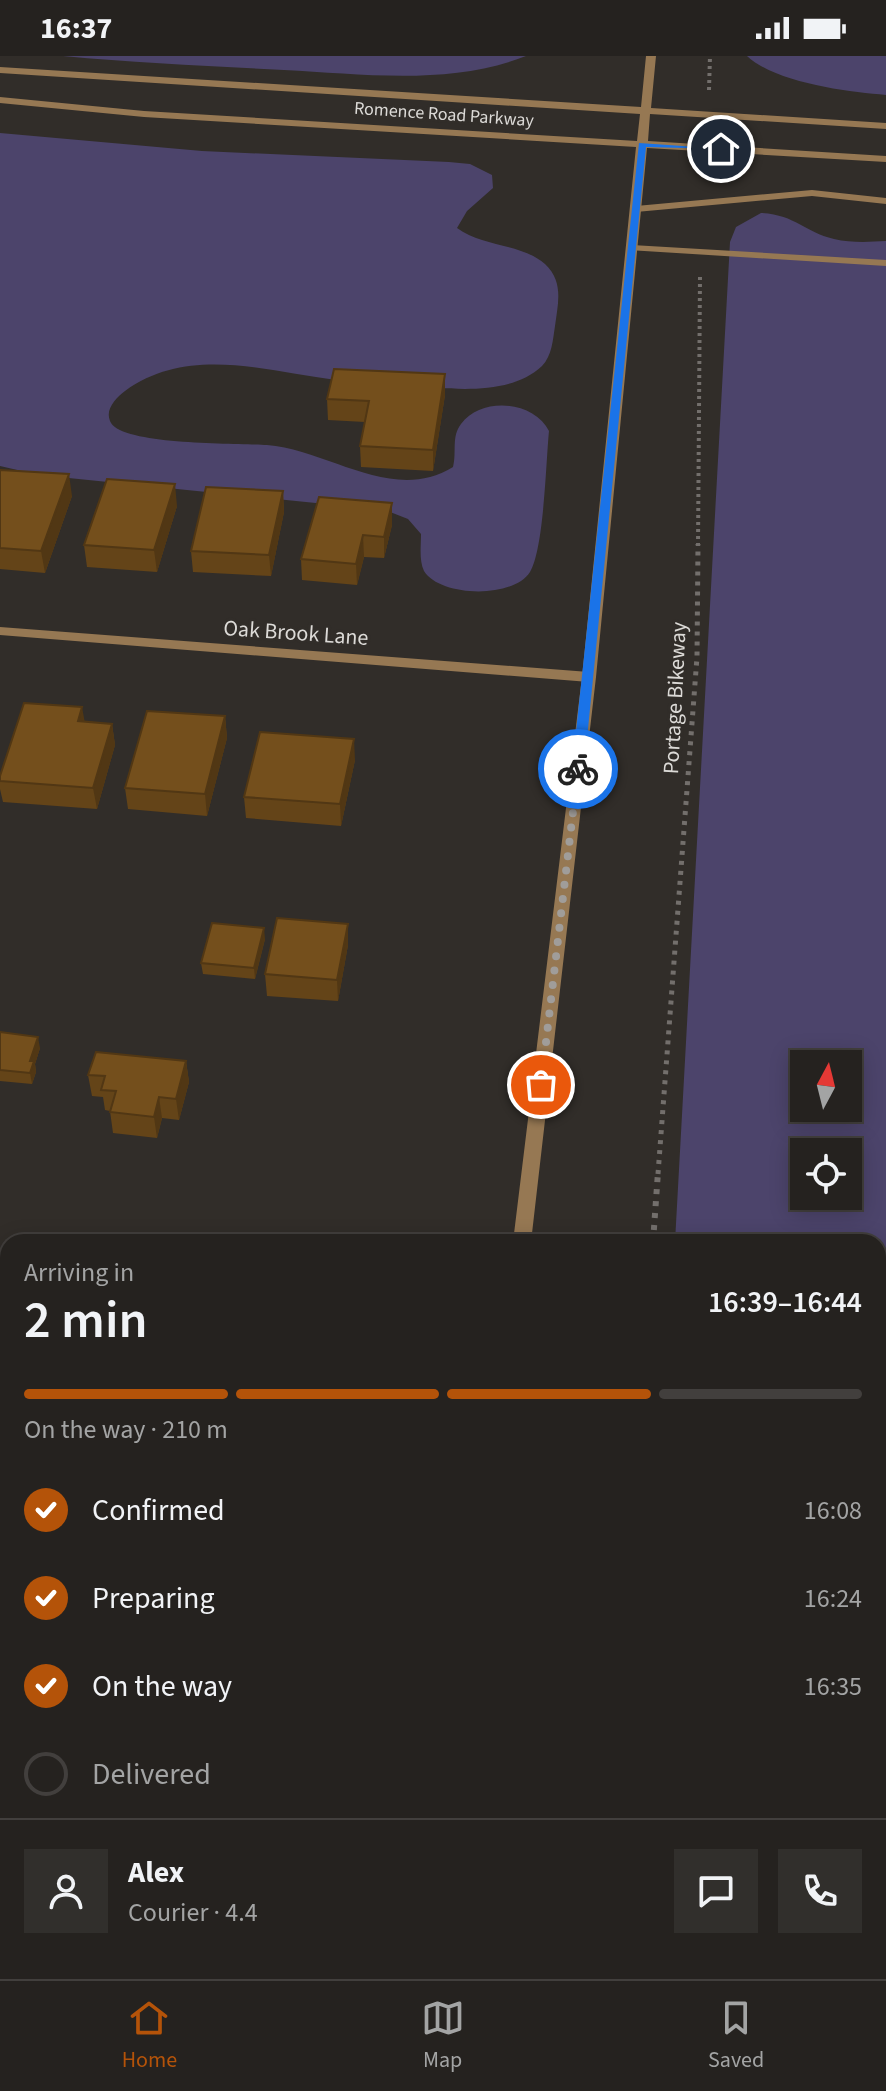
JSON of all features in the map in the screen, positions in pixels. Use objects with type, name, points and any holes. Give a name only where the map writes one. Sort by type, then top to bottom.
[{"type":"street","points":[[523,1234],[589,677],[651,56]]},
{"type":"street","name":"Romence Road Parkway","points":[[0,70],[886,126]]},
{"type":"street","name":"Romence Road Parkway","points":[[0,100],[144,114],[886,159]]},
{"type":"street","points":[[636,209],[812,193],[886,201]]},
{"type":"street","points":[[632,248],[886,263]]},
{"type":"street","name":"Oak Brook Lane","points":[[0,631],[589,677]]},
{"type":"path","points":[[700,97],[709,93],[710,56]]},
{"type":"path","name":"Portage Bikeway","points":[[654,1234],[697,657],[700,252]]},
{"type":"shaded area","points":[[63,56],[526,56],[468,71],[406,76]]},
{"type":"shaded area","points":[[747,56],[886,56],[886,95],[794,79],[776,73]]},
{"type":"shaded area","points":[[0,133],[202,151],[449,162],[470,164],[492,175],[493,188],[467,211],[457,228],[478,239],[535,257],[545,264],[555,278],[558,301],[552,347],[542,366],[531,374],[493,387],[451,389],[362,383],[255,367],[201,365],[149,377],[118,397],[110,408],[109,417],[118,429],[135,435],[182,442],[267,445],[384,478],[407,480],[430,477],[453,467],[456,434],[470,415],[494,406],[520,408],[532,413],[549,431],[541,525],[530,572],[509,587],[493,590],[460,590],[445,586],[432,580],[424,571],[421,534],[408,519],[385,510],[39,475],[0,466]]},
{"type":"shaded area","points":[[761,213],[773,214],[834,239],[886,241],[886,1234],[675,1234],[730,242],[736,227]]},
{"type":"building","points":[[334,369],[445,374],[433,450],[360,446],[369,401],[327,399]]},
{"type":"building","points":[[0,470],[69,474],[41,551],[0,548]]},
{"type":"building","points":[[107,479],[175,484],[154,550],[84,545]]},
{"type":"building","points":[[206,487],[283,491],[269,555],[191,551]]},
{"type":"building","points":[[319,497],[392,503],[384,537],[363,535],[356,564],[301,559]]},
{"type":"building","points":[[24,703],[82,707],[78,721],[112,724],[93,788],[0,781]]},
{"type":"building","points":[[147,711],[225,716],[205,794],[125,788]]},
{"type":"building","points":[[260,732],[354,739],[340,804],[244,797]]},
{"type":"building","points":[[277,918],[348,924],[337,980],[265,974]]},
{"type":"building","points":[[212,923],[264,928],[254,968],[201,963]]},
{"type":"building","points":[[0,1032],[38,1037],[30,1061],[34,1061],[30,1073],[0,1070]]},
{"type":"building","points":[[96,1052],[186,1061],[176,1099],[159,1097],[154,1117],[110,1112],[116,1091],[101,1090],[105,1076],[88,1075]]},
{"type":"way so far","points":[[541,1085],[578,769]]},
{"type":"route","points":[[578,769],[642,145],[721,149]]}]
